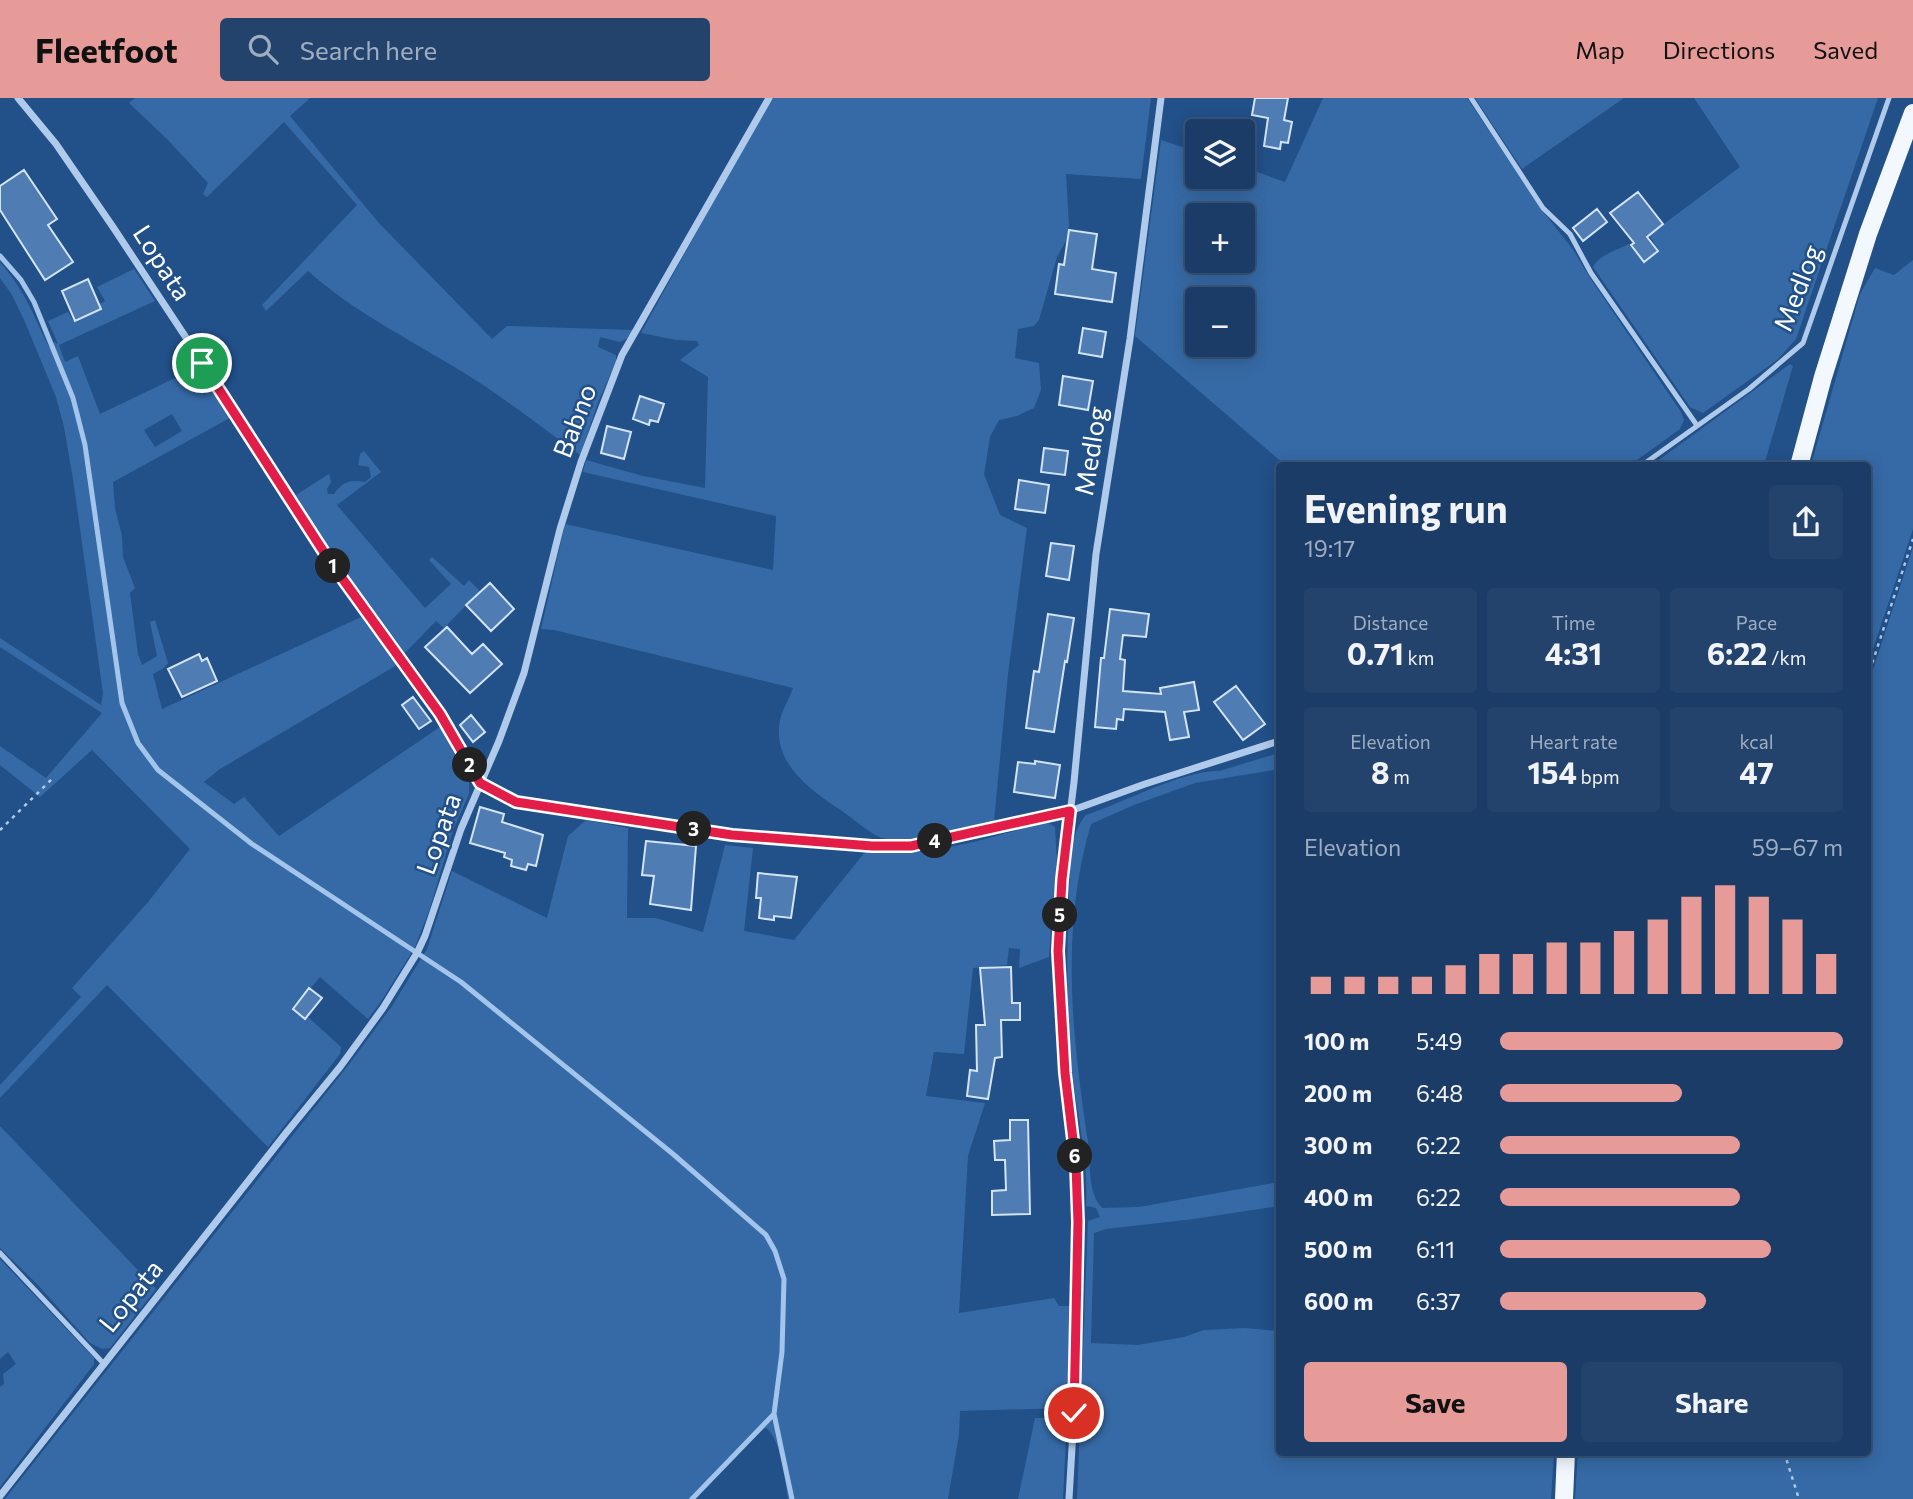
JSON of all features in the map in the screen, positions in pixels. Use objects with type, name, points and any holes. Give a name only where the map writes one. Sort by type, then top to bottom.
[{"type":"main road","points":[[1800,462],[1867,234],[1913,113]]},
{"type":"main road","points":[[1563,1499],[1566,1456]]},
{"type":"street","name":"Lopata","points":[[0,1496],[277,1143],[340,1067],[389,999],[425,936],[460,829],[480,783],[440,714],[329,560],[113,227],[56,144],[18,98]]},
{"type":"street","name":"Babno","points":[[480,783],[524,673],[559,528],[622,355],[769,98]]},
{"type":"street","name":"Medlog","points":[[1069,1499],[1074,1413],[1078,1222],[1076,1165],[1065,1073],[1058,951],[1062,879],[1096,554],[1130,339],[1161,98]]},
{"type":"street","points":[[480,783],[516,802],[587,814],[732,835],[872,846],[911,846],[1070,811],[1276,742]]},
{"type":"lane","points":[[1471,98],[1543,208],[1570,234],[1591,273],[1696,424]]},
{"type":"lane","name":"Medlog","points":[[1646,462],[1696,424],[1749,389],[1803,344],[1889,98]]},
{"type":"lane","name":"Lopata","points":[[0,1253],[104,1364]]},
{"type":"path","points":[[1871,667],[1913,539]]},
{"type":"path","points":[[0,831],[54,777]]},
{"type":"path","points":[[1785,1456],[1799,1499]]},
{"type":"shaded area","points":[[135,98],[310,98],[290,116],[378,222],[492,339],[507,326],[634,330],[630,337],[620,342],[600,337],[598,347],[616,355],[616,362],[599,400],[580,455],[461,371],[363,312],[308,271],[266,311],[262,305],[357,205],[284,122],[207,197],[203,194],[208,183],[129,103]]},
{"type":"shaded area","points":[[773,98],[1151,98],[1141,179],[1066,174],[1069,225],[1066,241],[1057,257],[1039,320],[1034,326],[1018,329],[1015,358],[1039,363],[1041,390],[1034,408],[999,420],[990,437],[984,474],[1000,515],[1027,528],[1008,674],[994,821],[924,839],[882,838],[816,793],[794,771],[780,745],[779,730],[782,713],[793,688],[541,629],[565,524],[773,570],[776,516],[583,472],[586,460],[643,476],[705,488],[708,377],[680,360],[699,345],[697,341],[641,333]]},
{"type":"shaded area","points":[[1323,98],[1467,98],[1542,210],[1574,251],[1681,412],[1684,420],[1680,429],[1634,462],[1282,462],[1135,336],[1161,140],[1185,148],[1185,189],[1255,189],[1255,171],[1285,182]]},
{"type":"shaded area","points":[[1475,98],[1624,98],[1522,169]]},
{"type":"shaded area","points":[[1694,98],[1878,98],[1796,339],[1777,360],[1703,413],[1690,407],[1593,267],[1604,256],[1629,244],[1645,262],[1659,251],[1649,235],[1740,167]]},
{"type":"shaded area","points":[[1913,260],[1913,529],[1871,655],[1871,462],[1812,462],[1860,294],[1875,268],[1894,275]]},
{"type":"shaded area","points":[[0,262],[22,293],[49,347],[54,342],[58,344],[48,321],[68,312],[73,320],[105,301],[97,287],[134,269],[155,301],[59,345],[65,362],[78,356],[100,414],[198,367],[230,418],[113,482],[123,557],[135,588],[130,593],[138,654],[142,665],[157,656],[150,622],[155,620],[168,663],[153,674],[162,709],[361,617],[397,665],[220,769],[204,782],[234,804],[244,797],[279,836],[440,727],[469,781],[469,794],[453,830],[430,908],[415,947],[368,1019],[320,977],[296,1006],[341,1047],[340,1054],[268,1147],[107,985],[0,1098],[0,1085],[81,997],[72,988],[148,902],[190,849],[92,750],[40,797],[0,765],[0,746],[46,778],[102,713],[0,647],[0,638],[101,705],[103,693],[64,427],[56,397],[25,322],[0,278]],"holes":[[[172,414],[182,431],[155,447],[144,430]]]},
{"type":"shaded area","points":[[1790,364],[1793,366],[1765,462],[1656,462]]},
{"type":"shaded area","points":[[364,451],[381,472],[337,505],[425,608],[451,584],[429,560],[432,557],[464,586],[469,580],[480,591],[444,628],[436,621],[405,653],[323,540],[296,495],[329,474],[331,482],[327,489],[328,494],[334,494],[347,482],[365,482],[371,477],[369,467],[358,465],[360,454]]},
{"type":"shaded area","points":[[1913,547],[1913,1499],[1575,1499],[1578,1456],[1871,1456],[1871,676]]},
{"type":"shaded area","points":[[1276,754],[1276,770],[1195,783],[1091,824],[1081,863],[1072,943],[1077,1062],[1090,1177],[1094,1194],[1102,1208],[1139,1207],[1276,1183],[1276,1206],[1106,1229],[1094,1233],[1091,1343],[1138,1345],[1184,1337],[1204,1330],[1245,1328],[1276,1331],[1276,1456],[1554,1456],[1551,1499],[1077,1499],[1088,1221],[1100,1217],[1096,1208],[1086,1206],[1085,1167],[1070,1052],[1067,954],[1073,843],[1086,815],[1189,775],[1219,771]]},
{"type":"shaded area","points":[[586,820],[628,828],[627,918],[656,918],[703,932],[725,845],[753,848],[744,931],[794,940],[865,852],[923,852],[974,842],[1047,822],[1055,827],[1057,863],[1049,957],[1019,968],[1020,949],[1009,948],[1007,965],[973,968],[964,1054],[934,1052],[926,1096],[985,1103],[968,1156],[959,1313],[1054,1298],[1059,1306],[1070,1306],[1067,1408],[960,1411],[959,1435],[948,1499],[788,1499],[779,1450],[766,1428],[722,1471],[715,1473],[709,1483],[692,1499],[5,1499],[350,1063],[392,1006],[427,949],[452,871],[547,918],[568,836]]},
{"type":"shaded area","points":[[0,1126],[156,1289],[110,1348],[102,1349],[90,1343],[38,1285],[0,1248]]},
{"type":"shaded area","points":[[0,1259],[94,1358],[94,1364],[0,1487],[0,1387],[4,1384],[3,1374],[16,1364],[8,1352],[0,1359]]},
{"type":"shaded area","points":[[1035,1418],[1067,1418],[1063,1499],[1018,1499]]},
{"type":"building","points":[[1255,98],[1288,98],[1284,120],[1292,122],[1288,143],[1281,142],[1280,149],[1264,146],[1268,118],[1252,115]]},
{"type":"building","points":[[24,170],[57,219],[48,225],[73,262],[45,280],[0,210],[0,186]]},
{"type":"building","points":[[1638,192],[1663,224],[1647,237],[1658,251],[1644,262],[1631,245],[1634,243],[1610,213]]},
{"type":"building","points":[[1597,209],[1607,222],[1583,241],[1573,228]]},
{"type":"building","points":[[1069,230],[1097,234],[1092,269],[1116,273],[1112,302],[1055,294],[1059,264],[1064,265]]},
{"type":"building","points":[[88,279],[101,309],[75,321],[62,291]]},
{"type":"building","points":[[1083,328],[1106,332],[1102,357],[1079,353]]},
{"type":"building","points":[[1063,376],[1093,381],[1088,410],[1059,405]]},
{"type":"building","points":[[640,396],[664,404],[658,422],[650,420],[649,425],[633,419]]},
{"type":"building","points":[[607,426],[631,432],[624,459],[601,453]]},
{"type":"building","points":[[1044,448],[1068,451],[1065,475],[1041,472]]},
{"type":"building","points":[[1019,480],[1049,485],[1045,513],[1015,509]]},
{"type":"building","points":[[1051,543],[1074,546],[1069,580],[1046,576]]},
{"type":"building","points":[[490,583],[514,609],[491,631],[466,605]]},
{"type":"building","points":[[1110,609],[1149,614],[1146,637],[1123,635],[1120,659],[1125,660],[1123,691],[1161,694],[1160,688],[1194,682],[1199,710],[1184,712],[1189,737],[1170,740],[1165,712],[1124,709],[1123,720],[1117,719],[1116,729],[1095,727],[1101,658],[1104,658]]},
{"type":"building","points":[[1048,614],[1074,618],[1054,732],[1026,728],[1034,671],[1039,672]]},
{"type":"building","points":[[447,627],[472,654],[483,644],[502,664],[470,693],[425,647]]},
{"type":"building","points":[[199,654],[202,661],[207,658],[217,681],[182,697],[168,669]]},
{"type":"building","points":[[1236,686],[1265,724],[1243,740],[1214,702]]},
{"type":"building","points":[[413,697],[431,721],[419,729],[402,705]]},
{"type":"building","points":[[471,715],[485,732],[473,742],[460,725]]},
{"type":"building","points":[[1035,761],[1060,765],[1055,798],[1014,792],[1018,762],[1035,764]]},
{"type":"building","points":[[480,807],[504,814],[502,822],[543,835],[536,866],[528,864],[526,870],[511,866],[512,860],[504,857],[505,853],[470,843]]},
{"type":"building","points":[[646,841],[696,846],[691,910],[650,904],[654,876],[642,875]]},
{"type":"building","points":[[758,873],[797,877],[791,918],[759,918],[761,898],[756,898]]},
{"type":"building","points":[[1011,967],[1012,1003],[1020,1003],[1020,1020],[1001,1020],[1002,1057],[995,1058],[988,1099],[967,1096],[970,1070],[977,1071],[976,1025],[985,1025],[980,968]]},
{"type":"building","points":[[309,988],[322,998],[305,1019],[293,1009]]},
{"type":"building","points":[[1010,1120],[1028,1120],[1030,1214],[992,1215],[992,1191],[1006,1190],[1005,1160],[995,1160],[994,1141],[1010,1140]]},
{"type":"waterway","points":[[0,256],[21,280],[34,302],[73,398],[85,445],[122,703],[138,743],[158,770],[252,844],[461,982],[673,1154],[766,1235],[775,1251],[784,1279],[782,1352],[774,1414],[792,1499]]},
{"type":"waterway","points":[[692,1499],[774,1414]]},
{"type":"route","points":[[202,363],[329,560],[440,714],[480,783],[516,802],[732,835],[872,846],[911,846],[945,840],[1070,811],[1062,879],[1058,951],[1065,1073],[1076,1165],[1078,1222],[1074,1413]]}]
